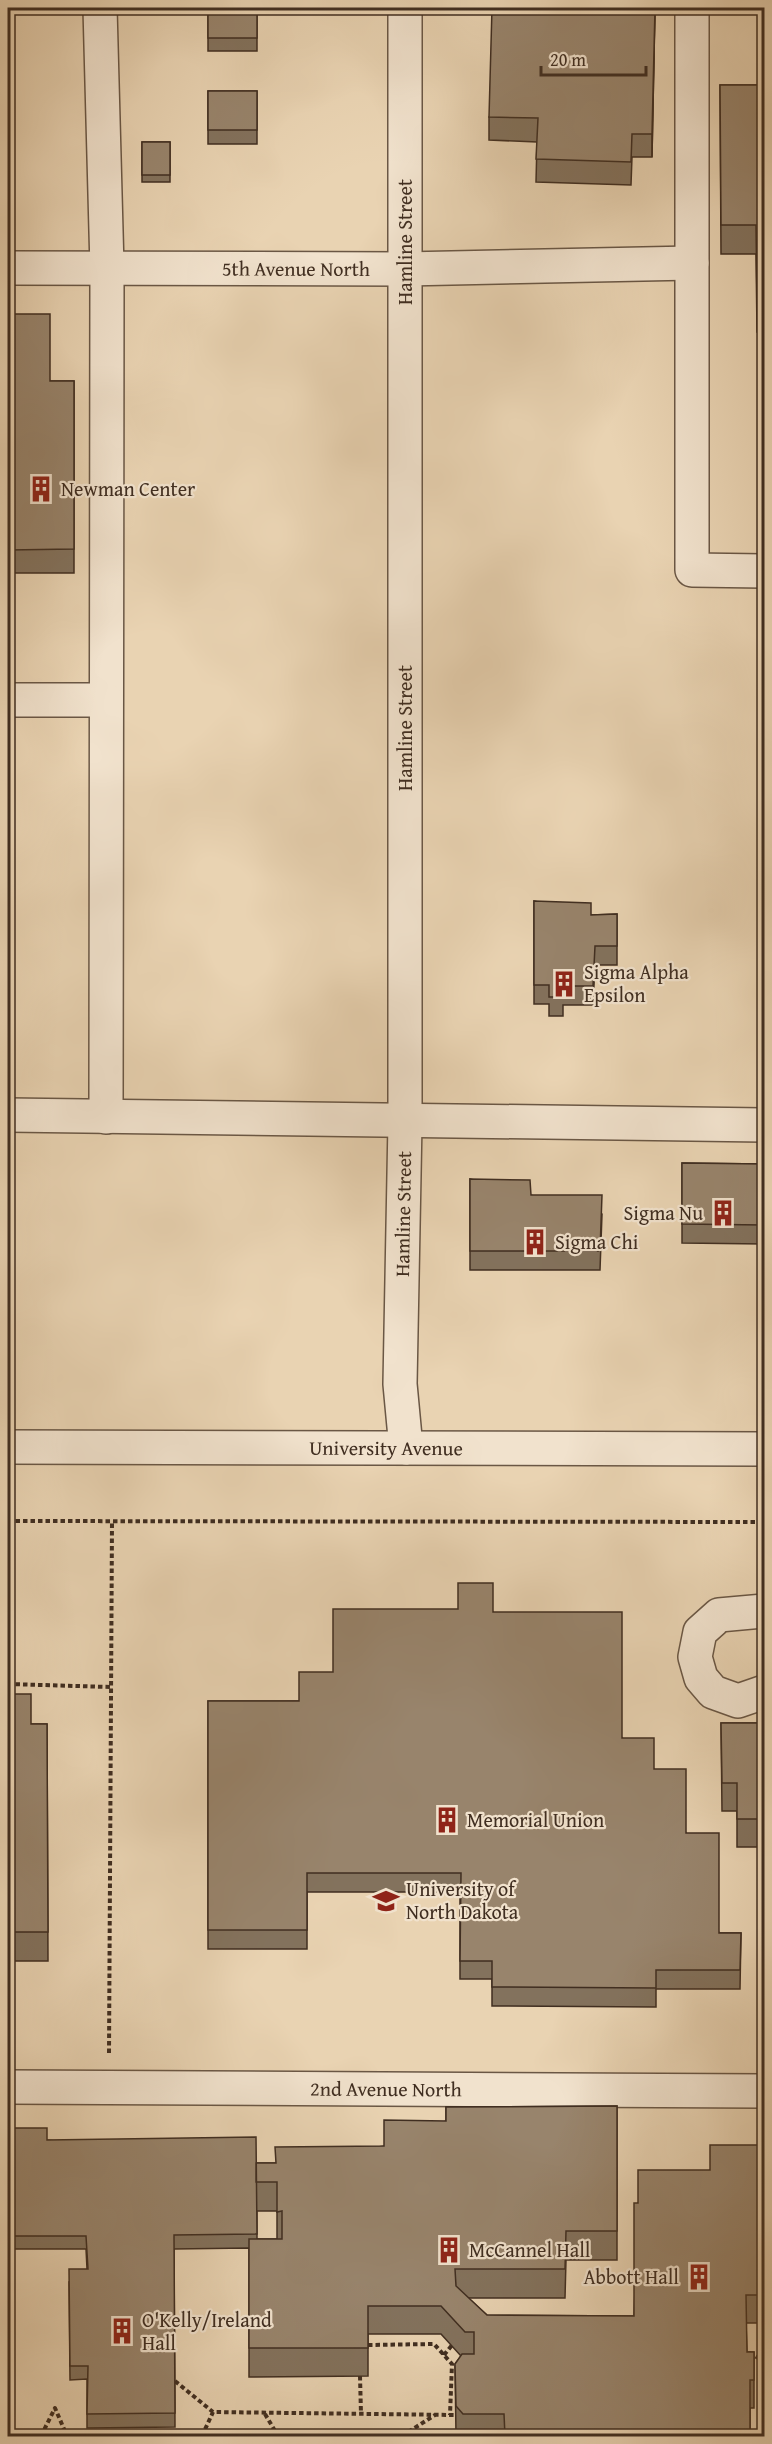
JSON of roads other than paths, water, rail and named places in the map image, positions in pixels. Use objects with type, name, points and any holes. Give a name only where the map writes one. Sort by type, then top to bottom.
[{"type":"street","points":[[100,8],[107,268],[106,1117]]},
{"type":"street","name":"Hamline Street","points":[[405,8],[405,1122],[400,1384],[406,1448]]},
{"type":"street","points":[[692,8],[692,570],[765,571]]},
{"type":"street","name":"5th Avenue North","points":[[8,268],[405,269],[692,263]]},
{"type":"street","points":[[8,700],[106,700]]},
{"type":"street","points":[[8,1115],[765,1125]]},
{"type":"street","name":"University Avenue","points":[[8,1447],[765,1449]]},
{"type":"street","points":[[765,1611],[718,1615],[700,1632],[695,1657],[700,1678],[713,1692],[738,1701],[765,1692]]},
{"type":"street","name":"2nd Avenue North","points":[[8,2087],[765,2091]]},
{"type":"place","name":"Newman Center","points":[[41,489]]},
{"type":"place","name":"Sigma Alpha Epsilon","points":[[564,984]]},
{"type":"place","name":"Sigma Nu","points":[[723,1213]]},
{"type":"place","name":"Sigma Chi","points":[[535,1242]]},
{"type":"place","name":"Memorial Union","points":[[447,1820]]},
{"type":"place","name":"University of North Dakota","points":[[386,1901]]},
{"type":"place","name":"McCannel Hall","points":[[449,2250]]},
{"type":"place","name":"Abbott Hall","points":[[699,2277]]},
{"type":"place","name":"O'Kelly/Ireland Hall","points":[[122,2331]]}]
